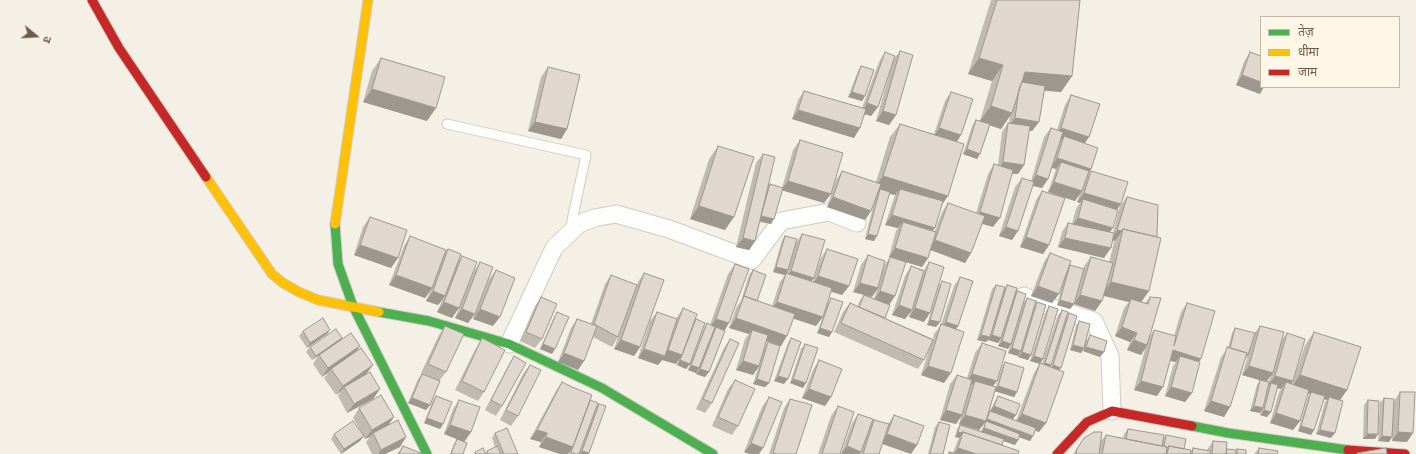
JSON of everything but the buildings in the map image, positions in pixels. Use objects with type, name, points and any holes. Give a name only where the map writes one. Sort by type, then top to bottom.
[{"type":"street","points":[[92,0],[119,48],[272,274],[283,283],[318,300],[429,322],[508,344],[602,388],[713,454]]},
{"type":"street","points":[[368,0],[335,225],[338,264],[353,306],[428,454]]},
{"type":"street","points":[[508,344],[554,248],[579,224],[594,218],[616,214],[669,229],[752,260],[781,221],[829,212],[857,223]]},
{"type":"street","points":[[1024,296],[1041,304],[1094,321],[1110,356],[1112,411]]},
{"type":"street","points":[[1057,454],[1087,422],[1112,411],[1228,433],[1334,449],[1405,454]]},
{"type":"lane","points":[[447,124],[586,155],[569,234]]},
{"type":"traffic: fast","points":[[335,224],[338,264],[353,306],[427,454]]},
{"type":"traffic: fast","points":[[379,312],[429,321],[509,344],[602,388],[713,454]]},
{"type":"traffic: fast","points":[[1192,426],[1228,433],[1348,450]]},
{"type":"traffic: slow","points":[[335,224],[368,0]]},
{"type":"traffic: slow","points":[[206,177],[272,274],[283,283],[318,300],[379,312]]},
{"type":"traffic: jam","points":[[92,0],[119,48],[206,177]]},
{"type":"traffic: jam","points":[[1057,454],[1087,422],[1112,411],[1192,426]]},
{"type":"traffic: jam","points":[[1348,450],[1405,454]]}]
